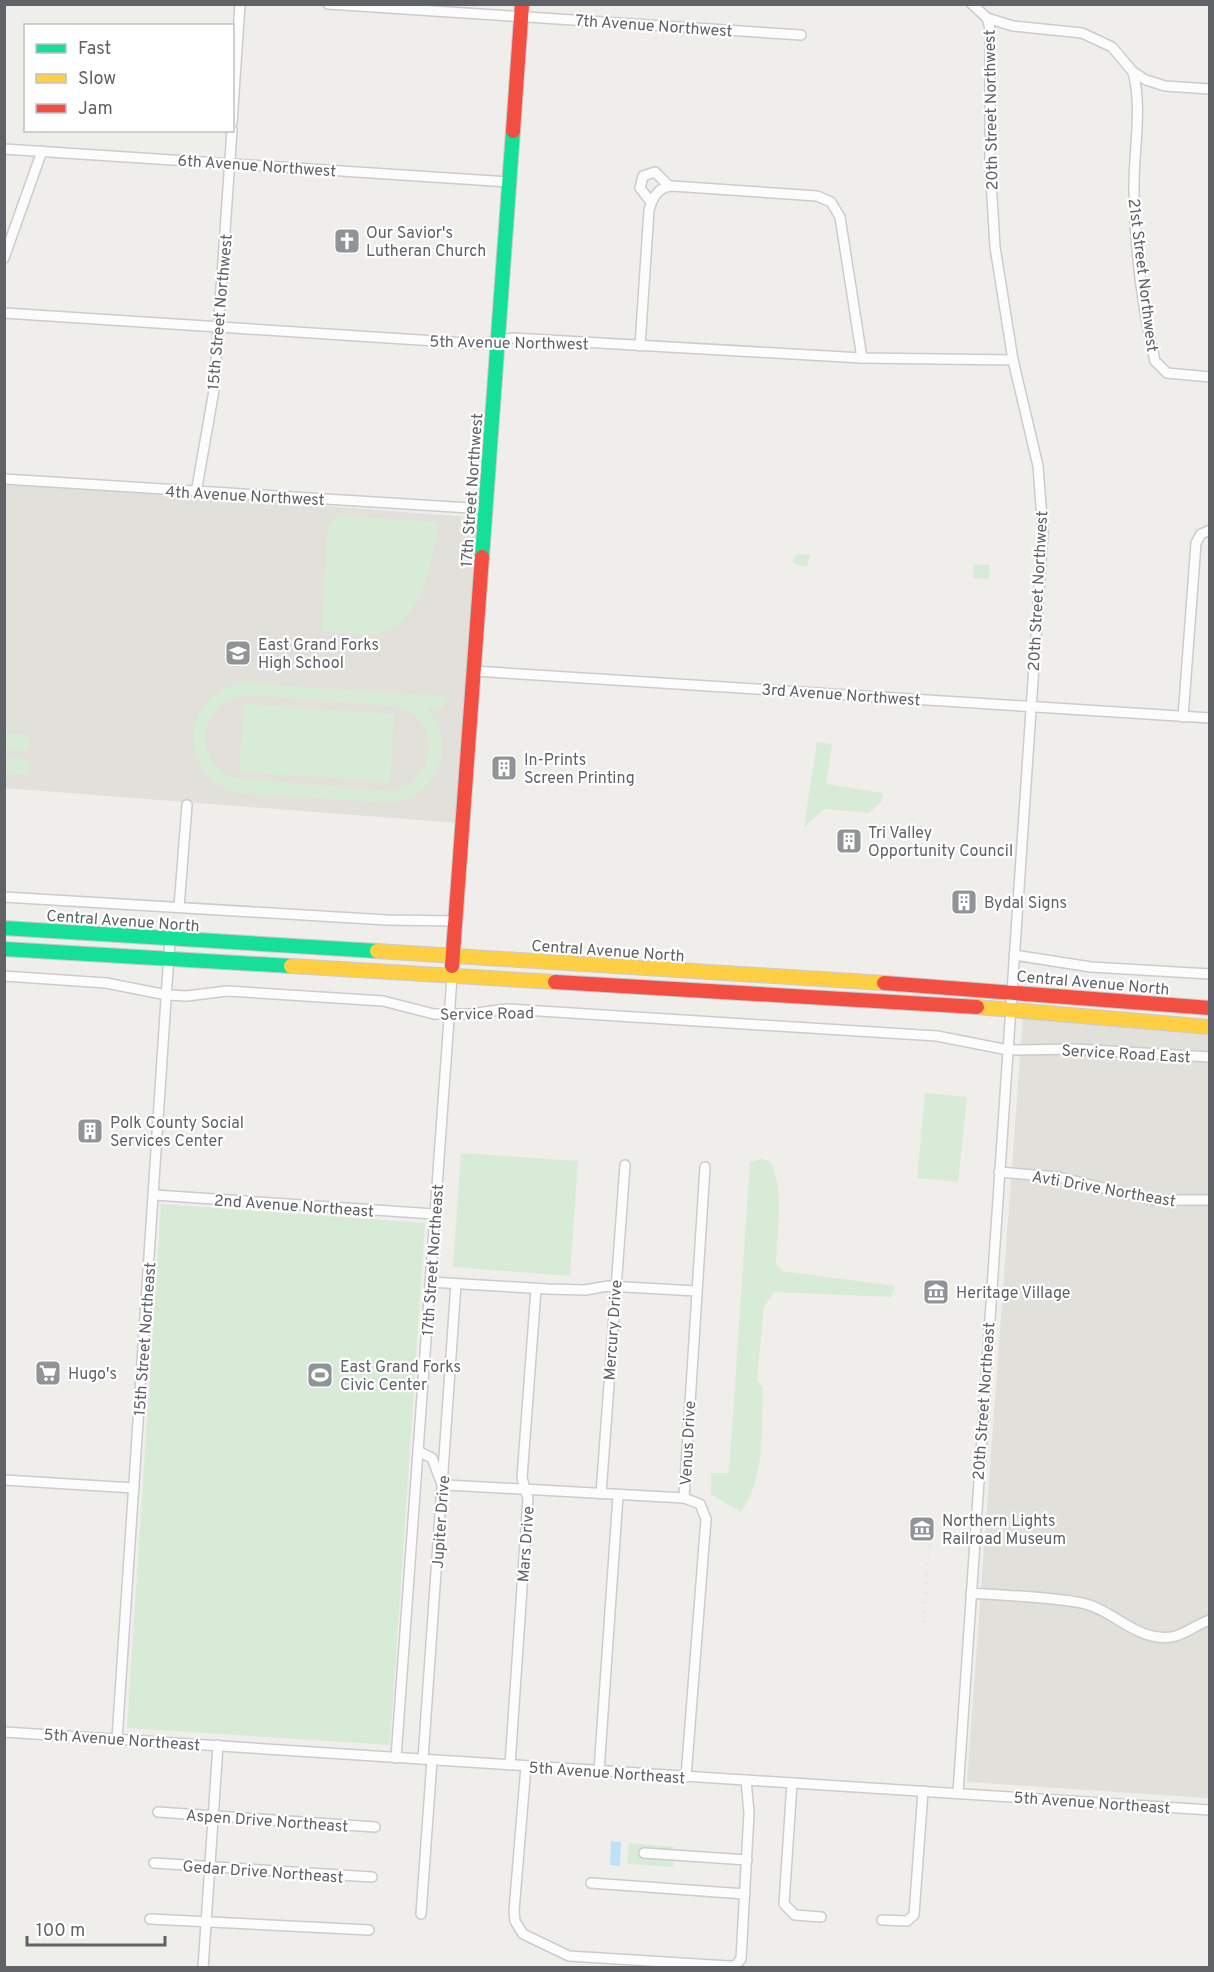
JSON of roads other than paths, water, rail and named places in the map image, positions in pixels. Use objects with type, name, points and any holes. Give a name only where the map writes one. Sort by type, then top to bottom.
[{"type":"main road","name":"17th Street Northwest","points":[[452,977],[521,10]]},
{"type":"main road","name":"Central Avenue North","points":[[4,928],[1010,992],[1209,1008]]},
{"type":"main road","name":"Central Avenue North","points":[[4,949],[1009,1009],[1209,1027]]},
{"type":"street","points":[[234,93],[240,4]]},
{"type":"street","name":"7th Avenue Northwest","points":[[328,4],[521,10],[801,35]]},
{"type":"street","name":"20th Street Northwest","points":[[972,4],[987,18],[991,41],[989,117],[991,205],[1013,360],[1038,466],[1043,531],[1009,1009]]},
{"type":"street","points":[[987,18],[1014,26],[1075,31],[1092,36],[1112,47],[1132,72],[1155,84],[1209,89]]},
{"type":"street","name":"21st Street Northwest","points":[[1132,72],[1137,97],[1134,190],[1136,226],[1154,355],[1161,370],[1175,375],[1209,377]]},
{"type":"street","name":"15th Street Northwest","points":[[196,492],[210,422],[232,132]]},
{"type":"street","name":"6th Avenue Northwest","points":[[4,149],[509,182]]},
{"type":"street","points":[[4,258],[42,151]]},
{"type":"street","points":[[651,202],[640,188],[643,176],[655,172],[669,186]]},
{"type":"street","points":[[640,346],[651,202],[660,191],[669,186],[817,196],[831,202],[840,217],[862,358]]},
{"type":"street","name":"5th Avenue Northwest","points":[[4,313],[481,344],[513,338],[862,358],[1013,360]]},
{"type":"street","name":"4th Avenue Northwest","points":[[4,478],[486,509]]},
{"type":"street","points":[[1183,717],[1196,543],[1201,534],[1209,530]]},
{"type":"street","name":"3rd Avenue Northwest","points":[[473,671],[1209,718]]},
{"type":"street","points":[[179,907],[187,805]]},
{"type":"street","points":[[4,897],[387,920],[456,921]]},
{"type":"street","name":"15th Street Northeast","points":[[117,1739],[155,1195],[170,939]]},
{"type":"street","points":[[1014,955],[1091,967],[1209,974]]},
{"type":"street","name":"Service Road","points":[[4,976],[106,983],[167,995],[187,996],[227,991],[383,1001],[408,1005],[428,1013],[449,1014],[507,1009],[937,1036],[1008,1050]]},
{"type":"street","name":"17th Street Northeast","points":[[396,1758],[420,1452],[434,1214],[452,977]]},
{"type":"street","name":"20th Street Northeast","points":[[958,1793],[1009,1009]]},
{"type":"street","name":"Service Road East","points":[[1008,1050],[1075,1049],[1209,1057]]},
{"type":"street","name":"Mercury Drive","points":[[601,1494],[625,1165]]},
{"type":"street","name":"Venus Drive","points":[[686,1777],[706,1520],[700,1504],[684,1498],[705,1167]]},
{"type":"street","name":"Avti Drive Northeast","points":[[999,1172],[1066,1179],[1153,1200],[1209,1200]]},
{"type":"street","name":"2nd Avenue Northeast","points":[[155,1195],[434,1214]]},
{"type":"street","points":[[430,1282],[536,1289],[585,1290],[615,1286],[696,1291]]},
{"type":"street","name":"Jupiter Drive","points":[[421,1914],[427,1760],[456,1284]]},
{"type":"street","name":"Mars Drive","points":[[510,1765],[528,1499],[522,1478],[536,1289]]},
{"type":"street","points":[[420,1452],[435,1463],[443,1484],[618,1496],[684,1498]]},
{"type":"street","points":[[4,1480],[134,1488]]},
{"type":"street","points":[[599,1771],[618,1496]]},
{"type":"street","points":[[971,1593],[1084,1604],[1113,1615],[1149,1636],[1176,1635],[1209,1620]]},
{"type":"street","name":"5th Avenue Northeast","points":[[4,1732],[1209,1810]]},
{"type":"street","points":[[203,1968],[218,1745]]},
{"type":"street","points":[[526,1766],[515,1922],[523,1934],[569,1956],[735,1966],[741,1959],[747,1860],[749,1813],[746,1780]]},
{"type":"street","points":[[792,1783],[784,1904],[795,1915],[821,1917]]},
{"type":"street","points":[[882,1920],[907,1921],[914,1914],[923,1791]]},
{"type":"street","name":"Aspen Drive Northeast","points":[[158,1812],[375,1827]]},
{"type":"street","points":[[644,1853],[747,1860]]},
{"type":"street","name":"Gedar Drive Northeast","points":[[154,1863],[372,1877]]},
{"type":"street","points":[[591,1883],[744,1893]]},
{"type":"street","points":[[150,1918],[369,1930]]},
{"type":"water","points":[[611,1841],[621,1842],[620,1866],[610,1865]]},
{"type":"railway","points":[[923,1622],[932,1512]]},
{"type":"place","name":"Our Savior's Lutheran Church","points":[[347,241]]},
{"type":"place","name":"East Grand Forks High School","points":[[238,653]]},
{"type":"place","name":"In-Prints Screen Printing","points":[[504,768]]},
{"type":"place","name":"Tri Valley Opportunity Council","points":[[849,841]]},
{"type":"place","name":"Bydal Signs","points":[[964,902]]},
{"type":"place","name":"Polk County Social Services Center","points":[[90,1131]]},
{"type":"place","name":"Heritage Village","points":[[936,1292]]},
{"type":"place","name":"Hugo's","points":[[48,1373]]},
{"type":"place","name":"East Grand Forks Civic Center","points":[[320,1375]]},
{"type":"place","name":"Northern Lights Railroad Museum","points":[[922,1529]]}]
